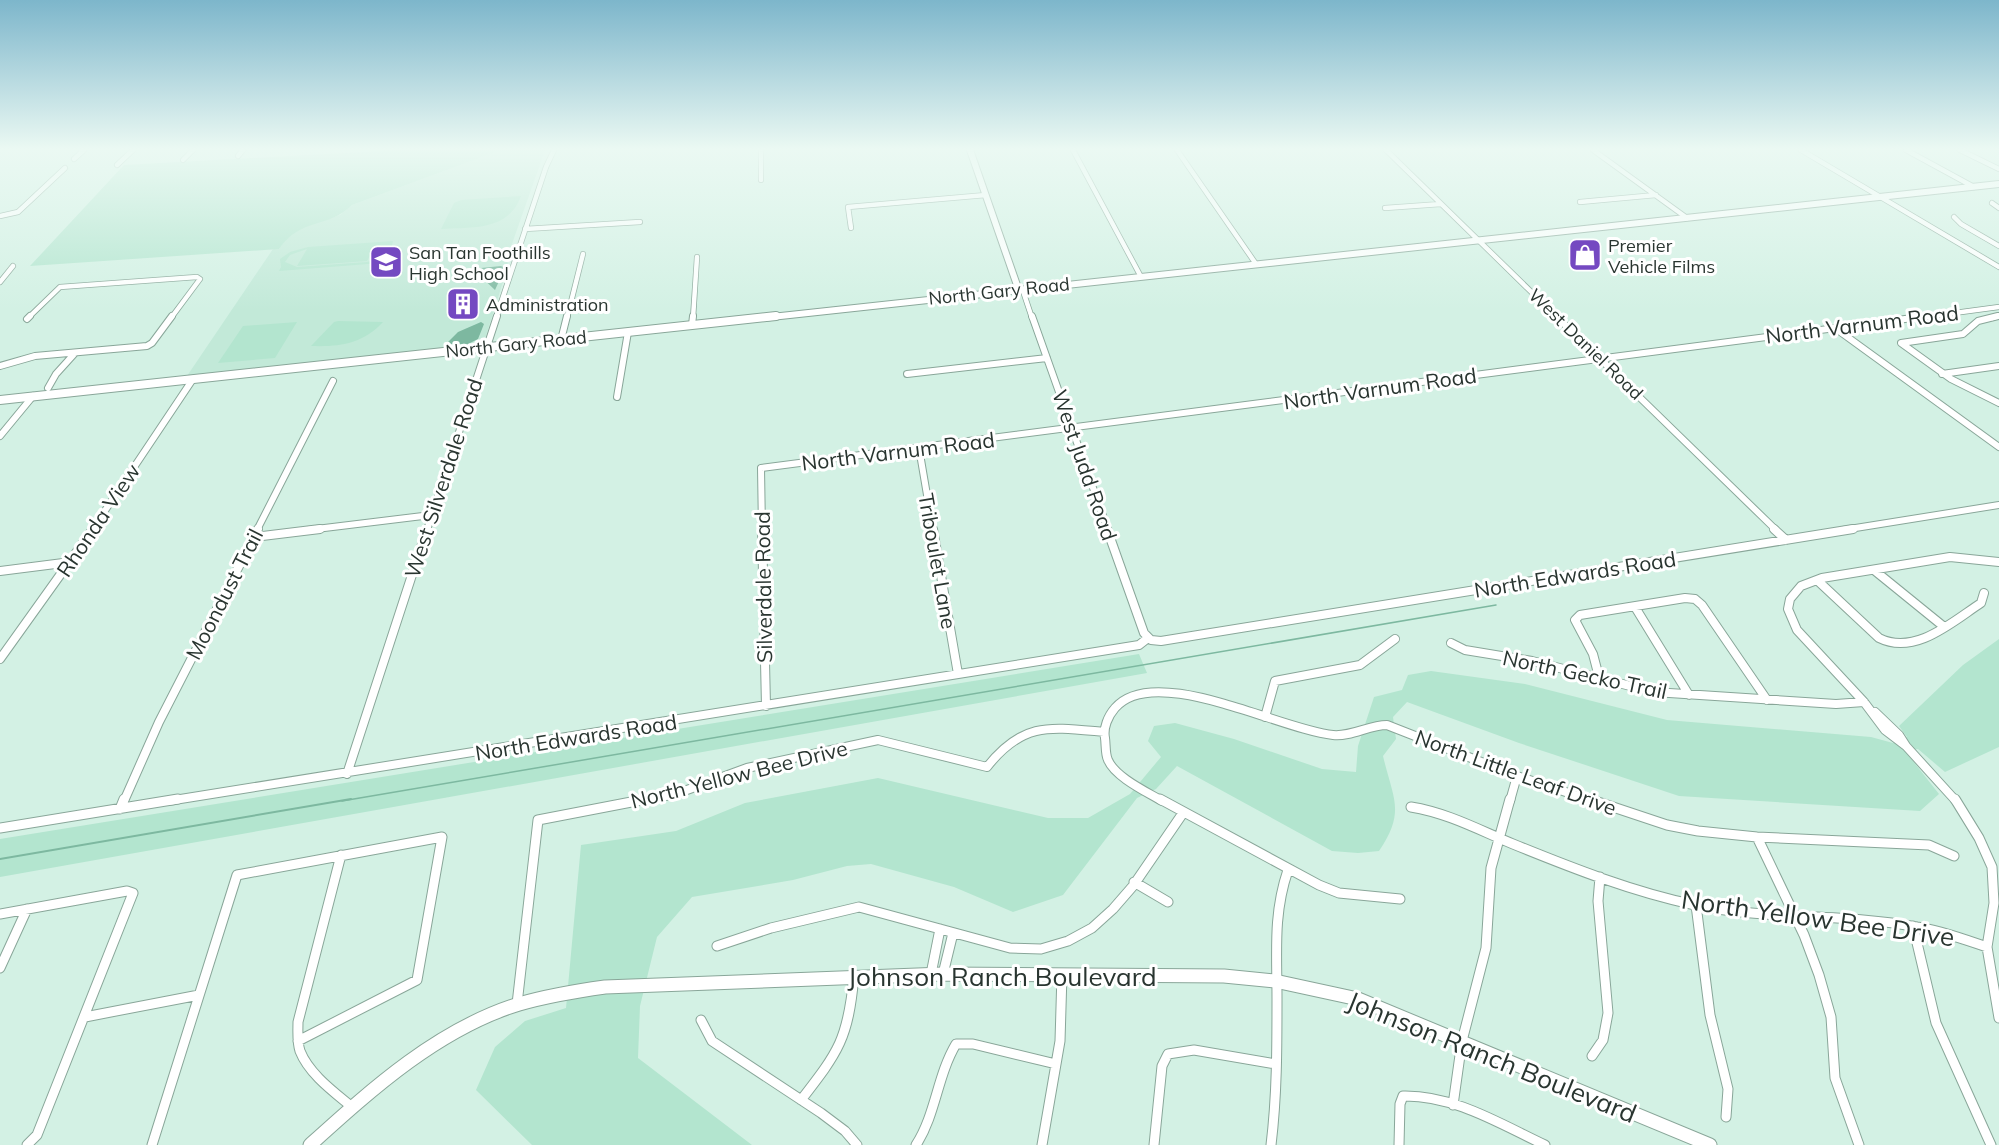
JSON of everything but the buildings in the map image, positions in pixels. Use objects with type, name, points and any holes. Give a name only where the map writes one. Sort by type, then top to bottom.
[{"type":"street","points":[[0,216],[18,212],[27,203]]},
{"type":"street","name":"West Silverdale Road","points":[[347,774],[534,203]]},
{"type":"street","points":[[851,228],[848,207],[889,203]]},
{"type":"street","name":"West Judd Road","points":[[989,203],[1047,358],[1144,633],[1149,639]]},
{"type":"street","points":[[1102,203],[1140,275]]},
{"type":"street","points":[[1214,203],[1256,264]]},
{"type":"street","points":[[1667,203],[1687,218]]},
{"type":"street","name":"North Gary Road","points":[[0,400],[692,326],[1140,275],[1821,203]]},
{"type":"street","points":[[1891,203],[1999,267]]},
{"type":"street","points":[[1385,208],[1441,204]]},
{"type":"street","name":"West Daniel Road","points":[[1441,204],[1786,540]]},
{"type":"street","points":[[1954,217],[1961,224],[1999,246]]},
{"type":"street","points":[[525,229],[640,222]]},
{"type":"street","points":[[561,340],[583,254]]},
{"type":"street","points":[[692,326],[697,257]]},
{"type":"street","points":[[0,282],[13,266]]},
{"type":"street","points":[[0,366],[35,356],[141,348],[152,343],[200,278],[60,287],[27,319]]},
{"type":"street","name":"North Varnum Road","points":[[761,468],[1999,307]]},
{"type":"street","points":[[1999,316],[1978,321],[1964,334],[1901,343],[1942,374],[1999,403]]},
{"type":"street","points":[[1835,328],[1999,447]]},
{"type":"street","points":[[617,397],[628,332]]},
{"type":"street","points":[[42,395],[62,374],[62,370],[75,353]]},
{"type":"street","points":[[907,374],[1047,358]]},
{"type":"street","points":[[1942,374],[1999,366]]},
{"type":"street","name":"Rhonda View","points":[[0,659],[71,562],[193,379]]},
{"type":"street","name":"Moondust Trail","points":[[120,808],[159,722],[333,381]]},
{"type":"street","points":[[0,436],[33,396]]},
{"type":"street","name":"Triboulet Lane","points":[[919,448],[958,674]]},
{"type":"street","name":"Silverdale Road","points":[[761,468],[766,706]]},
{"type":"street","name":"North Edwards Road","points":[[0,828],[1139,645],[1149,639],[1161,641],[1999,505]]},
{"type":"street","points":[[254,537],[431,515]]},
{"type":"street","points":[[1999,562],[1950,557],[1817,579],[1795,590],[1788,609],[1797,630],[1954,798],[1973,828],[1992,867],[1994,903],[1988,947],[1992,985],[1999,1018]]},
{"type":"street","points":[[0,571],[71,562]]},
{"type":"street","points":[[1874,570],[1943,626]]},
{"type":"street","points":[[1817,579],[1887,645],[1896,646],[1923,640],[1982,603],[1984,593]]},
{"type":"street","points":[[1599,677],[1594,652],[1575,620],[1580,615],[1685,598],[1695,599],[1702,604],[1767,700]]},
{"type":"street","points":[[1635,607],[1689,695]]},
{"type":"street","points":[[1265,717],[1275,681],[1360,665],[1395,639]]},
{"type":"street","name":"North Gecko Trail","points":[[1451,643],[1465,650],[1532,661],[1654,692],[1836,704],[1864,702]]},
{"type":"street","name":"North Little Leaf Drive","points":[[1104,732],[1110,714],[1121,701],[1148,691],[1175,692],[1333,735],[1349,735],[1376,724],[1387,725],[1517,776],[1667,825],[1698,831],[1757,837],[1929,845],[1954,856]]},
{"type":"street","name":"North Yellow Bee Drive","points":[[517,1004],[538,820],[546,816],[676,794],[747,768],[879,740],[987,767],[1005,745],[1017,736],[1029,732],[1043,729],[1104,732]]},
{"type":"street","points":[[1104,732],[1108,761],[1114,770],[1125,779],[1183,813],[1288,870],[1340,893],[1400,899]]},
{"type":"street","points":[[1453,1105],[1462,1041],[1472,996],[1481,971],[1488,923],[1491,868],[1517,776]]},
{"type":"street","name":"North Yellow Bee Drive","points":[[1411,807],[1439,813],[1600,876],[1696,905],[1743,913],[1913,926],[1942,931],[1988,947]]},
{"type":"street","points":[[717,946],[771,928],[859,907],[1011,948],[1029,951],[1046,950],[1069,943],[1093,928],[1134,882],[1183,813]]},
{"type":"street","points":[[152,1145],[237,875],[442,837],[417,980],[298,1041]]},
{"type":"street","points":[[1757,837],[1795,916],[1819,975],[1831,1017],[1835,1078],[1859,1145]]},
{"type":"street","points":[[341,855],[298,1022],[298,1041],[301,1052],[327,1085],[352,1107]]},
{"type":"street","points":[[1272,1145],[1277,1101],[1275,913],[1278,896],[1288,870]]},
{"type":"street","points":[[1592,1056],[1603,1040],[1608,1012],[1599,908],[1600,876]]},
{"type":"street","points":[[1134,882],[1168,902]]},
{"type":"street","points":[[0,914],[127,891],[133,893],[37,1135],[27,1145]]},
{"type":"street","points":[[1696,905],[1710,1015],[1728,1089],[1726,1117]]},
{"type":"street","points":[[0,968],[27,909]]},
{"type":"street","points":[[1913,926],[1936,1023],[1991,1145]]},
{"type":"street","points":[[937,974],[940,929]]},
{"type":"street","points":[[937,974],[953,933]]},
{"type":"street","points":[[1041,1145],[1060,1041],[1062,974]]},
{"type":"street","name":"Johnson Ranch Boulevard","points":[[310,1145],[387,1077],[446,1036],[486,1015],[517,1004],[566,992],[605,987],[854,976],[1062,974],[1224,976],[1277,980],[1358,999],[1710,1145]]},
{"type":"street","points":[[801,1100],[836,1053],[845,1036],[850,1015],[854,976]]},
{"type":"street","points":[[85,1017],[199,995]]},
{"type":"street","points":[[701,1020],[712,1041],[845,1131],[856,1145]]},
{"type":"street","points":[[916,1145],[933,1113],[945,1067],[954,1046],[973,1044],[1056,1064]]},
{"type":"street","points":[[1154,1145],[1162,1066],[1168,1054],[1194,1050],[1276,1064]]},
{"type":"street","points":[[1399,1145],[1400,1104],[1403,1096],[1417,1094],[1453,1105],[1545,1145]]},
{"type":"shaded area","points":[[88,203],[356,203],[334,218],[296,232],[279,249],[30,266]]},
{"type":"shaded area","points":[[454,203],[517,203],[508,216],[488,225],[441,229]]},
{"type":"shaded area","name":"San Tan Foothills High School","points":[[526,203],[507,258],[508,266],[483,345],[187,376],[273,249],[279,249],[287,237],[302,227],[340,215],[352,205]]},
{"type":"shaded area","points":[[393,241],[394,252],[381,263],[279,271],[280,259],[290,252],[308,247]],"holes":[[[376,245],[386,247],[389,252],[381,258],[367,262],[297,267],[285,262],[290,255],[307,249],[297,266],[367,261]]]},
{"type":"shaded area","points":[[501,266],[505,268],[495,290],[477,273],[481,268]]},
{"type":"shaded area","points":[[297,322],[275,358],[218,363],[243,326]]},
{"type":"shaded area","points":[[334,322],[383,322],[367,335],[350,343],[311,346]]},
{"type":"shaded area","points":[[481,322],[484,324],[478,339],[468,344],[448,342],[458,332]]},
{"type":"shaded area","points":[[1999,639],[1999,747],[1945,772],[1918,749],[1905,751],[1939,794],[1920,811],[1679,796],[1519,743],[1407,702],[1393,717],[1396,739],[1383,756],[1393,794],[1395,815],[1379,851],[1358,853],[1332,851],[1177,766],[1156,789],[1137,798],[1063,895],[1013,912],[954,887],[871,864],[847,866],[793,880],[692,897],[657,937],[640,1006],[638,1058],[752,1145],[532,1145],[476,1090],[495,1047],[525,1021],[566,1008],[581,845],[676,831],[745,803],[878,778],[1048,818],[1088,818],[1130,794],[1161,757],[1148,741],[1154,726],[1175,723],[1234,739],[1322,769],[1356,772],[1358,746],[1374,697],[1402,690],[1408,675],[1431,671],[1525,684],[1667,720],[1871,737],[1893,743],[1907,737],[1899,726],[1963,665]]},
{"type":"shaded area","points":[[1139,654],[1147,673],[0,877],[0,839]]},
{"type":"waterway","points":[[342,801],[1496,605]]},
{"type":"waterway","points":[[0,859],[351,799]]},
{"type":"place","name":"Premier Vehicle Films","points":[[1585,255]]},
{"type":"place","name":"San Tan Foothills High School","points":[[386,262]]},
{"type":"place","name":"Administration","points":[[463,304]]}]
